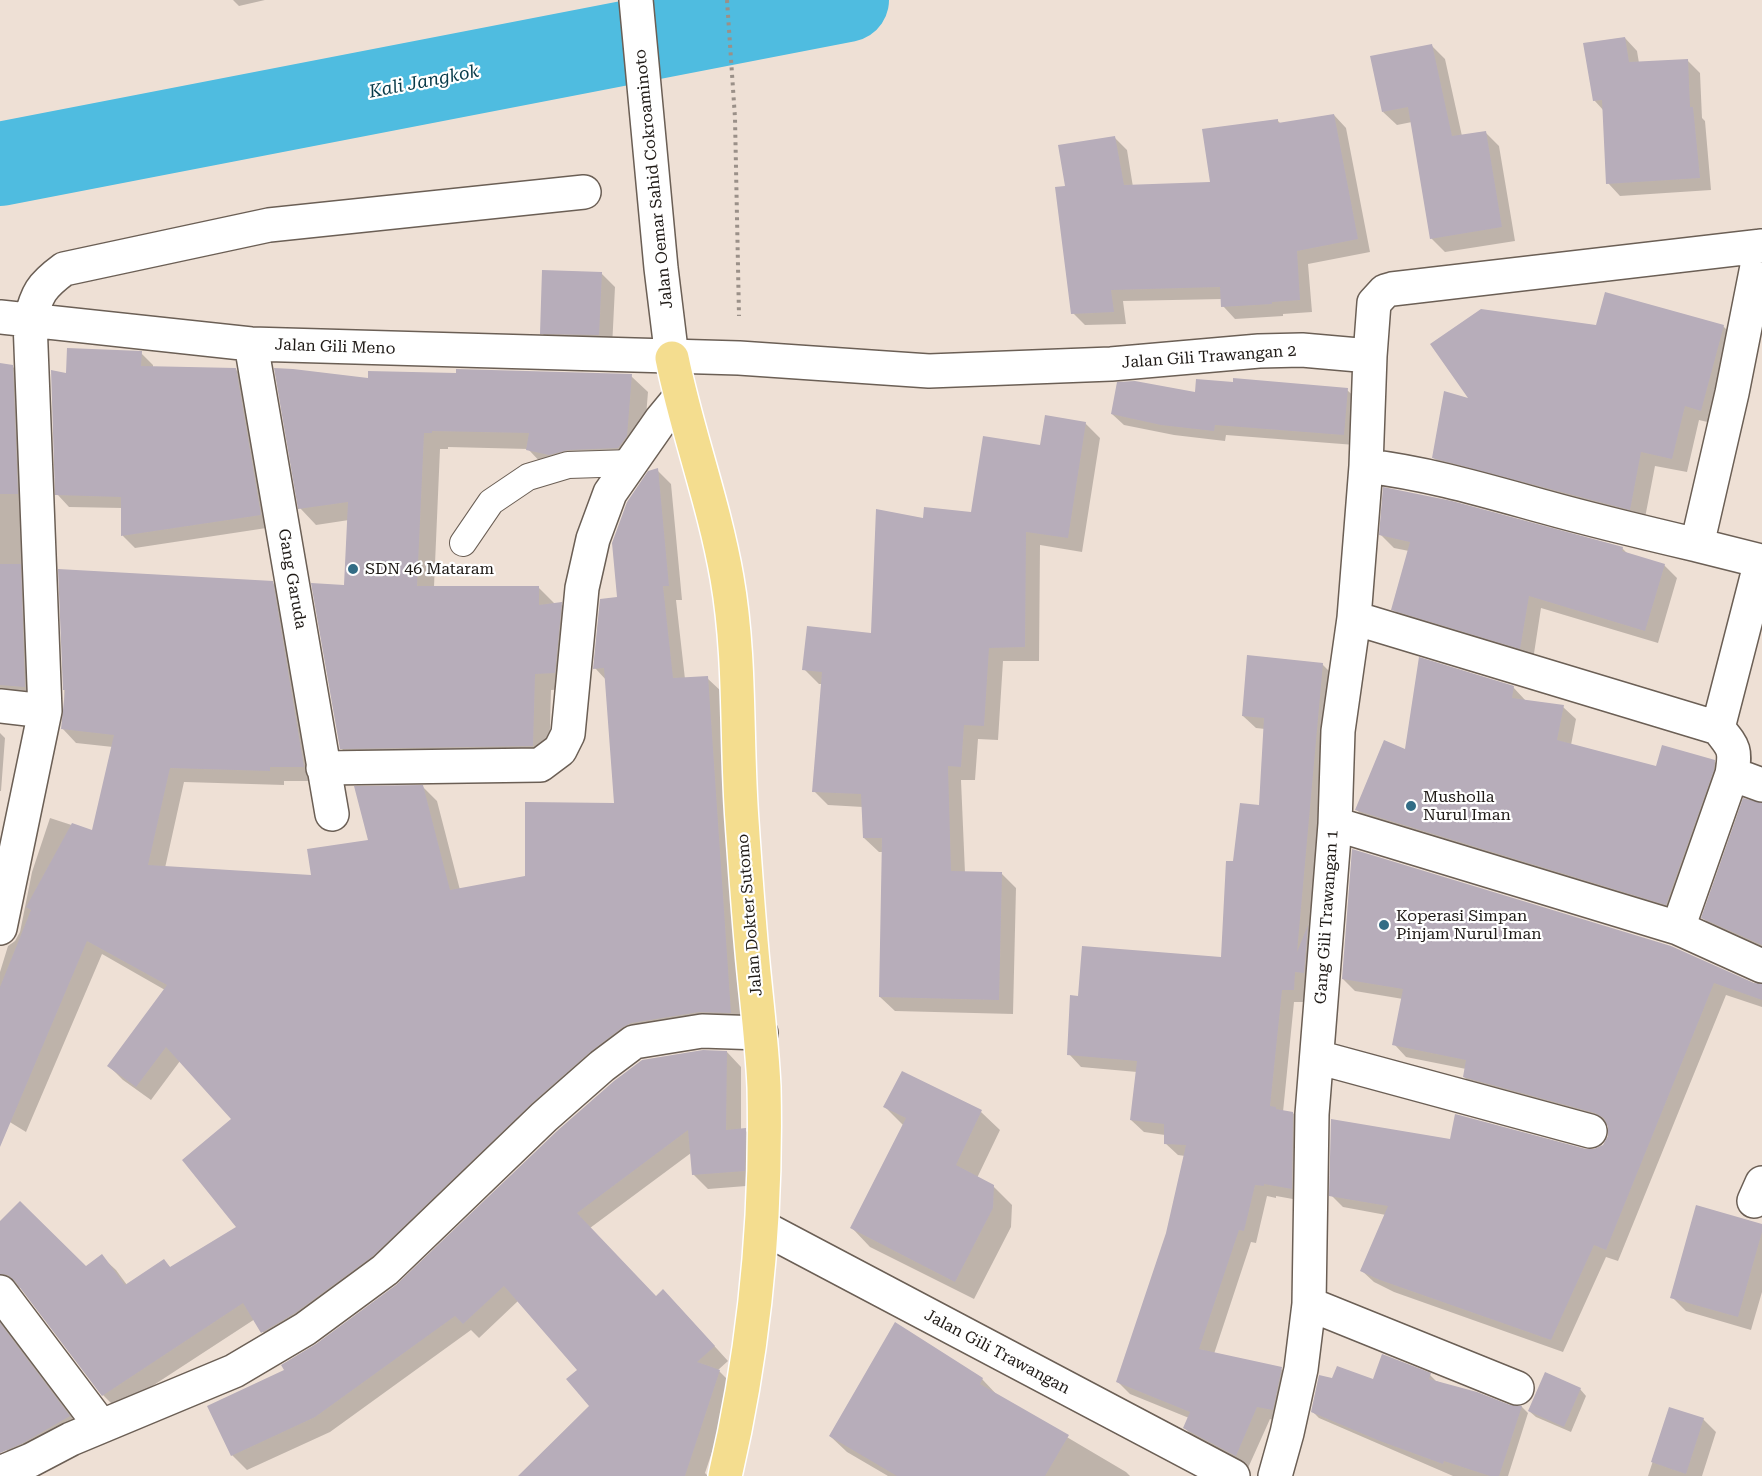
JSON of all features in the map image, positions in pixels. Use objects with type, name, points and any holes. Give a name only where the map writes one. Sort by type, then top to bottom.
[{"type":"main road","name":"Jalan Dokter Sutomo","points":[[672,358],[680,397],[709,495],[733,616],[741,808],[761,1033],[764,1156],[759,1276],[749,1354],[725,1476]]},
{"type":"street","name":"Jalan Oemar Sahid Cokroaminoto","points":[[636,0],[661,268],[672,358]]},
{"type":"street","points":[[0,928],[45,711],[15,319],[35,299],[46,283],[64,268],[269,225],[584,192]]},
{"type":"street","points":[[1370,356],[1374,303],[1384,291],[1762,246],[1697,544]]},
{"type":"street","name":"Jalan Gili Meno","points":[[15,319],[251,344],[672,358]]},
{"type":"street","name":"Gang Garuda","points":[[251,344],[332,814]]},
{"type":"street","name":"Jalan Gili Trawangan 2","points":[[672,358],[740,358],[929,371],[1111,364],[1259,351],[1302,350],[1370,356]]},
{"type":"street","name":"Gang Gili Trawangan 1","points":[[1275,1476],[1301,1369],[1309,1305],[1312,1114],[1335,824],[1338,731],[1354,618],[1366,466],[1370,356]]},
{"type":"street","points":[[323,768],[540,765],[560,750],[568,734],[582,588],[593,539],[610,493],[661,420],[680,397]]},
{"type":"street","points":[[1366,466],[1388,468],[1483,490],[1761,561],[1718,728]]},
{"type":"street","points":[[1354,618],[1718,728],[1733,747],[1747,779],[1678,928]]},
{"type":"street","points":[[0,706],[45,711]]},
{"type":"street","points":[[1335,824],[1678,928],[1762,966]]},
{"type":"street","points":[[2,1470],[31,1460],[70,1439],[234,1371],[306,1329],[385,1270],[544,1117],[602,1066],[634,1042],[702,1031],[761,1033]]},
{"type":"street","points":[[1317,1057],[1590,1131]]},
{"type":"street","name":"Jalan Gili Trawangan","points":[[762,1227],[1233,1476]]},
{"type":"street","points":[[0,1292],[101,1426]]},
{"type":"street","points":[[1309,1305],[1517,1388]]},
{"type":"lane","points":[[463,543],[491,502],[528,477],[568,465],[632,463]]},
{"type":"path","points":[[727,0],[735,118],[740,358]]},
{"type":"building","points":[[1625,37],[1629,62],[1688,59],[1690,107],[1693,107],[1700,178],[1606,184],[1602,100],[1593,101],[1583,43]]},
{"type":"building","points":[[1432,44],[1452,136],[1486,131],[1502,227],[1430,239],[1408,107],[1382,112],[1370,56]]},
{"type":"building","points":[[1334,114],[1358,239],[1297,251],[1300,300],[1221,307],[1220,287],[1111,290],[1114,312],[1071,314],[1055,187],[1065,186],[1058,145],[1115,136],[1124,185],[1210,182],[1202,129],[1278,119],[1278,123]]},
{"type":"building","points":[[542,270],[602,272],[599,335],[540,334]]},
{"type":"building","points":[[1605,292],[1724,325],[1701,411],[1685,406],[1672,459],[1641,452],[1630,510],[1432,458],[1444,391],[1468,398],[1430,344],[1481,309],[1596,325]]},
{"type":"building","points":[[67,348],[142,351],[141,366],[236,368],[261,515],[121,536],[121,497],[55,495],[51,370],[66,373]]},
{"type":"building","points":[[0,363],[13,365],[18,494],[0,494]]},
{"type":"building","points":[[274,368],[368,378],[368,371],[456,373],[456,369],[632,374],[627,436],[618,448],[568,450],[549,455],[526,450],[529,433],[432,431],[432,433],[424,433],[417,586],[539,586],[539,605],[562,602],[555,673],[535,674],[533,746],[340,749],[311,583],[344,585],[348,502],[298,509]]},
{"type":"building","points":[[1233,378],[1348,388],[1344,435],[1215,425],[1214,431],[1161,425],[1111,414],[1117,382],[1135,381],[1195,392],[1196,379],[1233,382]]},
{"type":"building","points":[[1045,415],[1086,422],[1068,538],[1026,532],[1025,647],[989,648],[984,726],[964,725],[961,767],[948,766],[951,871],[1002,872],[999,1000],[879,997],[882,838],[863,838],[861,794],[812,792],[822,672],[802,670],[807,626],[871,633],[876,509],[923,518],[924,507],[971,512],[983,436],[1040,445]]},
{"type":"building","points":[[658,468],[669,586],[663,586],[673,678],[708,676],[731,1013],[699,1012],[631,1023],[623,1027],[590,1052],[532,1103],[373,1256],[295,1313],[261,1333],[243,1303],[102,1396],[15,1281],[8,1275],[0,1274],[0,1221],[20,1201],[86,1266],[102,1254],[125,1285],[164,1259],[170,1267],[236,1227],[182,1160],[231,1119],[166,1047],[136,1087],[107,1066],[167,985],[87,941],[0,1147],[0,987],[31,910],[26,907],[72,823],[92,830],[114,735],[61,729],[65,690],[63,690],[58,569],[273,581],[304,767],[270,767],[270,771],[170,768],[148,865],[311,875],[307,849],[368,840],[354,786],[423,785],[450,890],[525,876],[525,802],[614,803],[604,668],[593,669],[600,599],[617,597],[612,543],[627,502],[648,471]]},
{"type":"building","points":[[1383,487],[1452,501],[1623,547],[1622,551],[1665,564],[1645,631],[1529,596],[1520,649],[1391,610],[1410,542],[1379,535]]},
{"type":"building","points":[[0,564],[21,564],[25,687],[0,685]]},
{"type":"building","points":[[1247,655],[1323,663],[1297,952],[1308,925],[1304,973],[1295,972],[1294,990],[1282,990],[1270,1106],[1293,1112],[1292,1189],[1264,1184],[1264,1186],[1255,1185],[1244,1231],[1239,1230],[1199,1349],[1282,1367],[1273,1410],[1257,1407],[1236,1456],[1183,1428],[1190,1412],[1116,1382],[1166,1233],[1186,1145],[1164,1144],[1164,1124],[1130,1120],[1137,1061],[1067,1055],[1070,995],[1078,996],[1082,946],[1221,957],[1226,861],[1233,861],[1240,803],[1259,805],[1264,718],[1242,716]]},
{"type":"building","points":[[1419,657],[1514,686],[1512,698],[1564,705],[1557,740],[1656,766],[1662,745],[1715,760],[1714,770],[1666,905],[1355,810],[1384,740],[1405,749]]},
{"type":"building","points":[[1743,798],[1762,803],[1762,945],[1701,918]]},
{"type":"building","points":[[1352,849],[1671,946],[1754,983],[1762,984],[1762,1000],[1714,983],[1606,1250],[1594,1245],[1551,1340],[1360,1271],[1388,1206],[1329,1196],[1331,1119],[1450,1139],[1455,1114],[1586,1149],[1594,1149],[1603,1145],[1608,1136],[1608,1127],[1604,1118],[1595,1113],[1463,1077],[1466,1060],[1392,1045],[1403,989],[1342,979]]},
{"type":"building","points":[[703,1050],[727,1051],[726,1130],[746,1128],[745,1171],[692,1175],[688,1130],[577,1213],[656,1296],[663,1289],[715,1346],[697,1362],[720,1370],[685,1476],[518,1476],[589,1406],[566,1379],[577,1370],[504,1286],[463,1324],[455,1316],[315,1417],[231,1456],[207,1406],[284,1370],[281,1365],[316,1344],[396,1285],[557,1131],[614,1081],[642,1060]]},
{"type":"building","points":[[902,1071],[982,1110],[956,1165],[994,1185],[993,1208],[955,1282],[850,1228],[906,1118],[883,1107]]},
{"type":"building","points":[[1696,1205],[1762,1224],[1762,1232],[1738,1317],[1670,1298]]},
{"type":"building","points":[[895,1322],[983,1378],[980,1384],[1069,1435],[1045,1476],[897,1476],[829,1436]]},
{"type":"building","points":[[0,1323],[70,1416],[23,1443],[0,1453]]},
{"type":"building","points":[[1382,1354],[1431,1373],[1429,1379],[1477,1392],[1510,1405],[1522,1406],[1499,1476],[1490,1476],[1444,1461],[1443,1464],[1311,1412],[1319,1375],[1332,1378],[1337,1366],[1373,1379]]},
{"type":"building","points":[[1545,1372],[1581,1388],[1564,1427],[1528,1411]]},
{"type":"building","points":[[1669,1407],[1704,1418],[1686,1474],[1651,1462]]},
{"type":"waterway","name":"Kali Jangkok","points":[[0,164],[847,0]]},
{"type":"place","name":"SDN 46 Mataram","points":[[353,569]]},
{"type":"place","name":"Musholla Nurul Iman","points":[[1411,806]]},
{"type":"place","name":"Koperasi Simpan Pinjam Nurul Iman","points":[[1384,925]]}]
